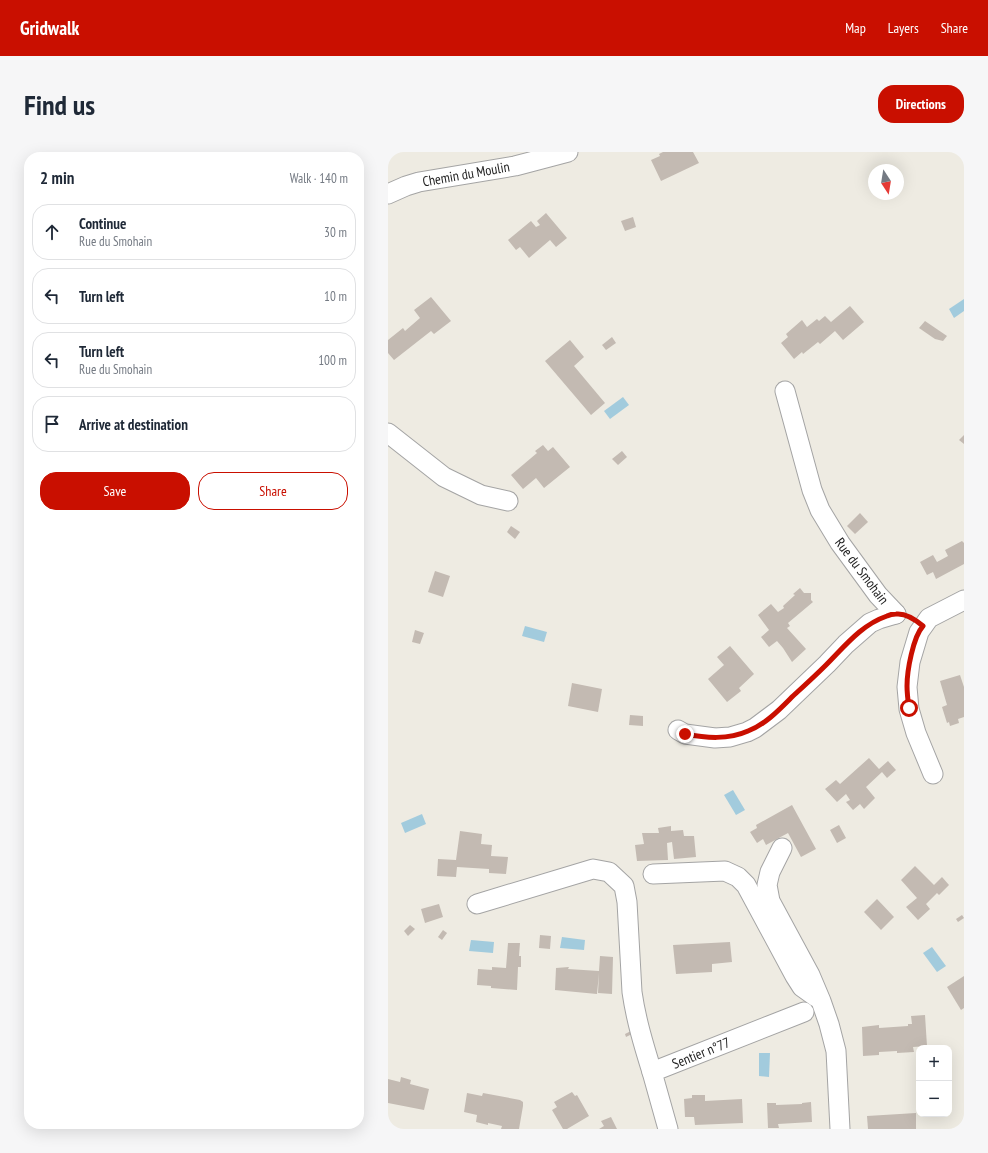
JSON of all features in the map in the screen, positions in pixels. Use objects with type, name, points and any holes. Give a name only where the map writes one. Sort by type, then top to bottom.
[{"type":"street","name":"Chemin du Moulin","points":[[388,194],[419,182],[515,166],[568,152]]},
{"type":"street","name":"Rue du Smohain","points":[[678,730],[685,734],[715,738],[730,737],[755,728],[779,710],[846,644],[870,623],[896,614],[878,595],[840,543],[820,510],[812,490],[785,391]]},
{"type":"street","points":[[388,433],[444,477],[480,495],[508,501]]},
{"type":"street","points":[[933,774],[916,733],[909,708],[907,687],[908,675],[918,632],[929,618],[964,600]]},
{"type":"street","points":[[896,614],[915,619],[923,626]]},
{"type":"street","points":[[782,848],[770,872],[767,886],[770,900],[810,975],[821,1000],[829,1024],[836,1051],[840,1129]]},
{"type":"street","points":[[477,904],[593,869],[609,872],[624,886],[627,902],[634,1006],[668,1129]]},
{"type":"street","points":[[653,874],[725,871],[738,877],[746,885],[802,987],[821,1000]]},
{"type":"street","name":"Sentier n°77","points":[[652,1072],[804,1012]]},
{"type":"water","points":[[964,299],[964,311],[954,318],[949,309]]},
{"type":"water","points":[[623,397],[629,405],[610,419],[604,411]]},
{"type":"water","points":[[525,626],[547,632],[544,642],[522,636]]},
{"type":"water","points":[[733,790],[745,810],[736,815],[724,795]]},
{"type":"water","points":[[422,814],[426,824],[405,833],[401,823]]},
{"type":"water","points":[[562,937],[585,940],[584,950],[560,948]]},
{"type":"water","points":[[471,940],[494,942],[493,953],[469,951]]},
{"type":"water","points":[[932,947],[946,966],[937,972],[923,953]]},
{"type":"water","points":[[759,1053],[770,1053],[769,1077],[759,1076]]},
{"type":"building","points":[[663,152],[693,152],[699,163],[661,181],[651,160],[660,156],[659,154]]},
{"type":"building","points":[[546,213],[567,238],[556,247],[550,240],[529,258],[520,247],[516,250],[508,240],[531,221],[536,227],[540,225],[537,221]]},
{"type":"building","points":[[633,217],[636,227],[625,231],[621,221]]},
{"type":"building","points":[[431,297],[451,321],[434,334],[431,331],[394,360],[388,353],[388,340],[403,328],[405,331],[420,318],[414,310]]},
{"type":"building","points":[[850,306],[864,322],[843,340],[835,331],[820,344],[818,342],[794,359],[781,343],[788,337],[786,334],[802,320],[807,327],[817,319],[819,321],[825,316],[831,322]]},
{"type":"building","points":[[925,321],[947,336],[943,341],[935,339],[919,328]]},
{"type":"building","points":[[612,337],[616,343],[606,350],[602,345]]},
{"type":"building","points":[[570,340],[584,357],[574,366],[605,403],[591,415],[545,361]]},
{"type":"building","points":[[964,435],[964,444],[959,440]]},
{"type":"building","points":[[543,445],[548,451],[553,447],[570,467],[544,488],[536,478],[523,489],[511,475],[537,453],[535,451]]},
{"type":"building","points":[[622,451],[627,457],[618,465],[612,459]]},
{"type":"building","points":[[860,513],[868,522],[855,534],[847,526]]},
{"type":"building","points":[[511,526],[520,532],[515,539],[507,532]]},
{"type":"building","points":[[962,541],[964,543],[964,564],[936,579],[933,572],[927,575],[920,562],[933,555],[937,562],[948,556],[945,550]]},
{"type":"building","points":[[435,571],[450,576],[443,597],[428,592]]},
{"type":"building","points":[[800,588],[804,593],[811,593],[811,600],[813,602],[788,623],[790,626],[787,628],[806,649],[792,662],[777,641],[769,647],[761,637],[769,630],[758,615],[771,604],[778,612],[784,608],[783,606]]},
{"type":"building","points":[[415,630],[424,633],[420,644],[412,642]]},
{"type":"building","points":[[730,646],[754,674],[739,688],[741,691],[727,702],[708,679],[724,665],[717,657]]},
{"type":"building","points":[[960,675],[964,687],[964,717],[958,719],[959,723],[950,726],[949,722],[947,723],[942,707],[947,705],[940,681]]},
{"type":"building","points":[[572,683],[602,689],[598,712],[568,706]]},
{"type":"building","points":[[630,715],[643,716],[643,726],[629,725]]},
{"type":"building","points":[[869,758],[879,769],[888,761],[896,770],[887,778],[882,772],[866,787],[875,798],[864,809],[860,804],[853,810],[846,802],[850,800],[846,794],[837,802],[825,789],[836,780],[840,784]]},
{"type":"building","points":[[792,805],[816,849],[801,857],[788,833],[766,845],[763,839],[757,843],[750,832],[757,828],[756,825]]},
{"type":"building","points":[[839,825],[846,838],[837,843],[830,830]]},
{"type":"building","points":[[671,826],[671,831],[683,830],[684,836],[694,836],[696,857],[674,859],[672,842],[667,843],[668,860],[637,861],[635,845],[644,844],[642,833],[659,833],[658,828]]},
{"type":"building","points":[[460,831],[482,834],[481,844],[492,845],[491,856],[508,857],[506,874],[489,873],[489,869],[457,867],[456,877],[437,876],[438,859],[456,860]]},
{"type":"building","points":[[915,866],[934,885],[942,877],[949,885],[939,895],[937,893],[926,904],[930,909],[918,920],[906,907],[917,898],[901,880]]},
{"type":"building","points":[[877,899],[894,917],[881,930],[864,912]]},
{"type":"building","points":[[439,904],[443,917],[425,923],[421,909]]},
{"type":"building","points":[[962,915],[964,918],[958,922],[956,919]]},
{"type":"building","points":[[410,925],[415,929],[408,936],[404,931]]},
{"type":"building","points":[[443,930],[447,933],[442,940],[438,937]]},
{"type":"building","points":[[540,935],[551,936],[550,949],[539,948]]},
{"type":"building","points":[[730,942],[732,962],[712,964],[712,972],[676,974],[673,945]]},
{"type":"building","points":[[508,943],[520,943],[519,956],[521,956],[521,967],[518,967],[517,990],[491,988],[491,986],[477,985],[478,969],[492,970],[492,967],[506,968]]},
{"type":"building","points":[[600,956],[613,957],[612,994],[598,993],[599,973],[597,994],[555,990],[556,968],[569,967],[568,969],[599,971]]},
{"type":"building","points":[[964,976],[964,1008],[961,1010],[947,987]]},
{"type":"building","points":[[925,1015],[927,1045],[916,1045],[916,1047],[913,1047],[914,1052],[879,1052],[879,1055],[863,1056],[862,1027],[879,1025],[879,1028],[908,1026],[908,1024],[912,1024],[911,1016]]},
{"type":"building","points":[[631,1031],[632,1034],[626,1037],[625,1034]]},
{"type":"building","points":[[401,1077],[411,1080],[410,1084],[429,1089],[424,1110],[388,1103],[388,1079],[400,1082]]},
{"type":"building","points":[[572,1092],[575,1096],[577,1095],[589,1116],[567,1129],[563,1129],[552,1110],[557,1107],[554,1102]]},
{"type":"building","points":[[467,1093],[482,1096],[483,1093],[520,1100],[523,1102],[519,1129],[501,1129],[502,1126],[476,1122],[477,1115],[464,1112]]},
{"type":"building","points":[[692,1095],[705,1095],[705,1101],[742,1099],[743,1123],[695,1125],[694,1117],[685,1117],[684,1099],[692,1098]]},
{"type":"building","points":[[811,1102],[812,1122],[778,1124],[779,1128],[768,1128],[767,1103],[776,1103],[776,1105],[802,1104]]},
{"type":"building","points":[[916,1113],[916,1129],[868,1129],[867,1116]]},
{"type":"building","points":[[611,1117],[617,1129],[599,1129],[604,1126],[601,1121]]},
{"type":"route","points":[[685,734],[715,738],[730,737],[755,728],[779,710],[846,644],[870,623],[896,614],[915,619],[923,626],[918,632],[910,662],[907,687],[909,708]]}]
